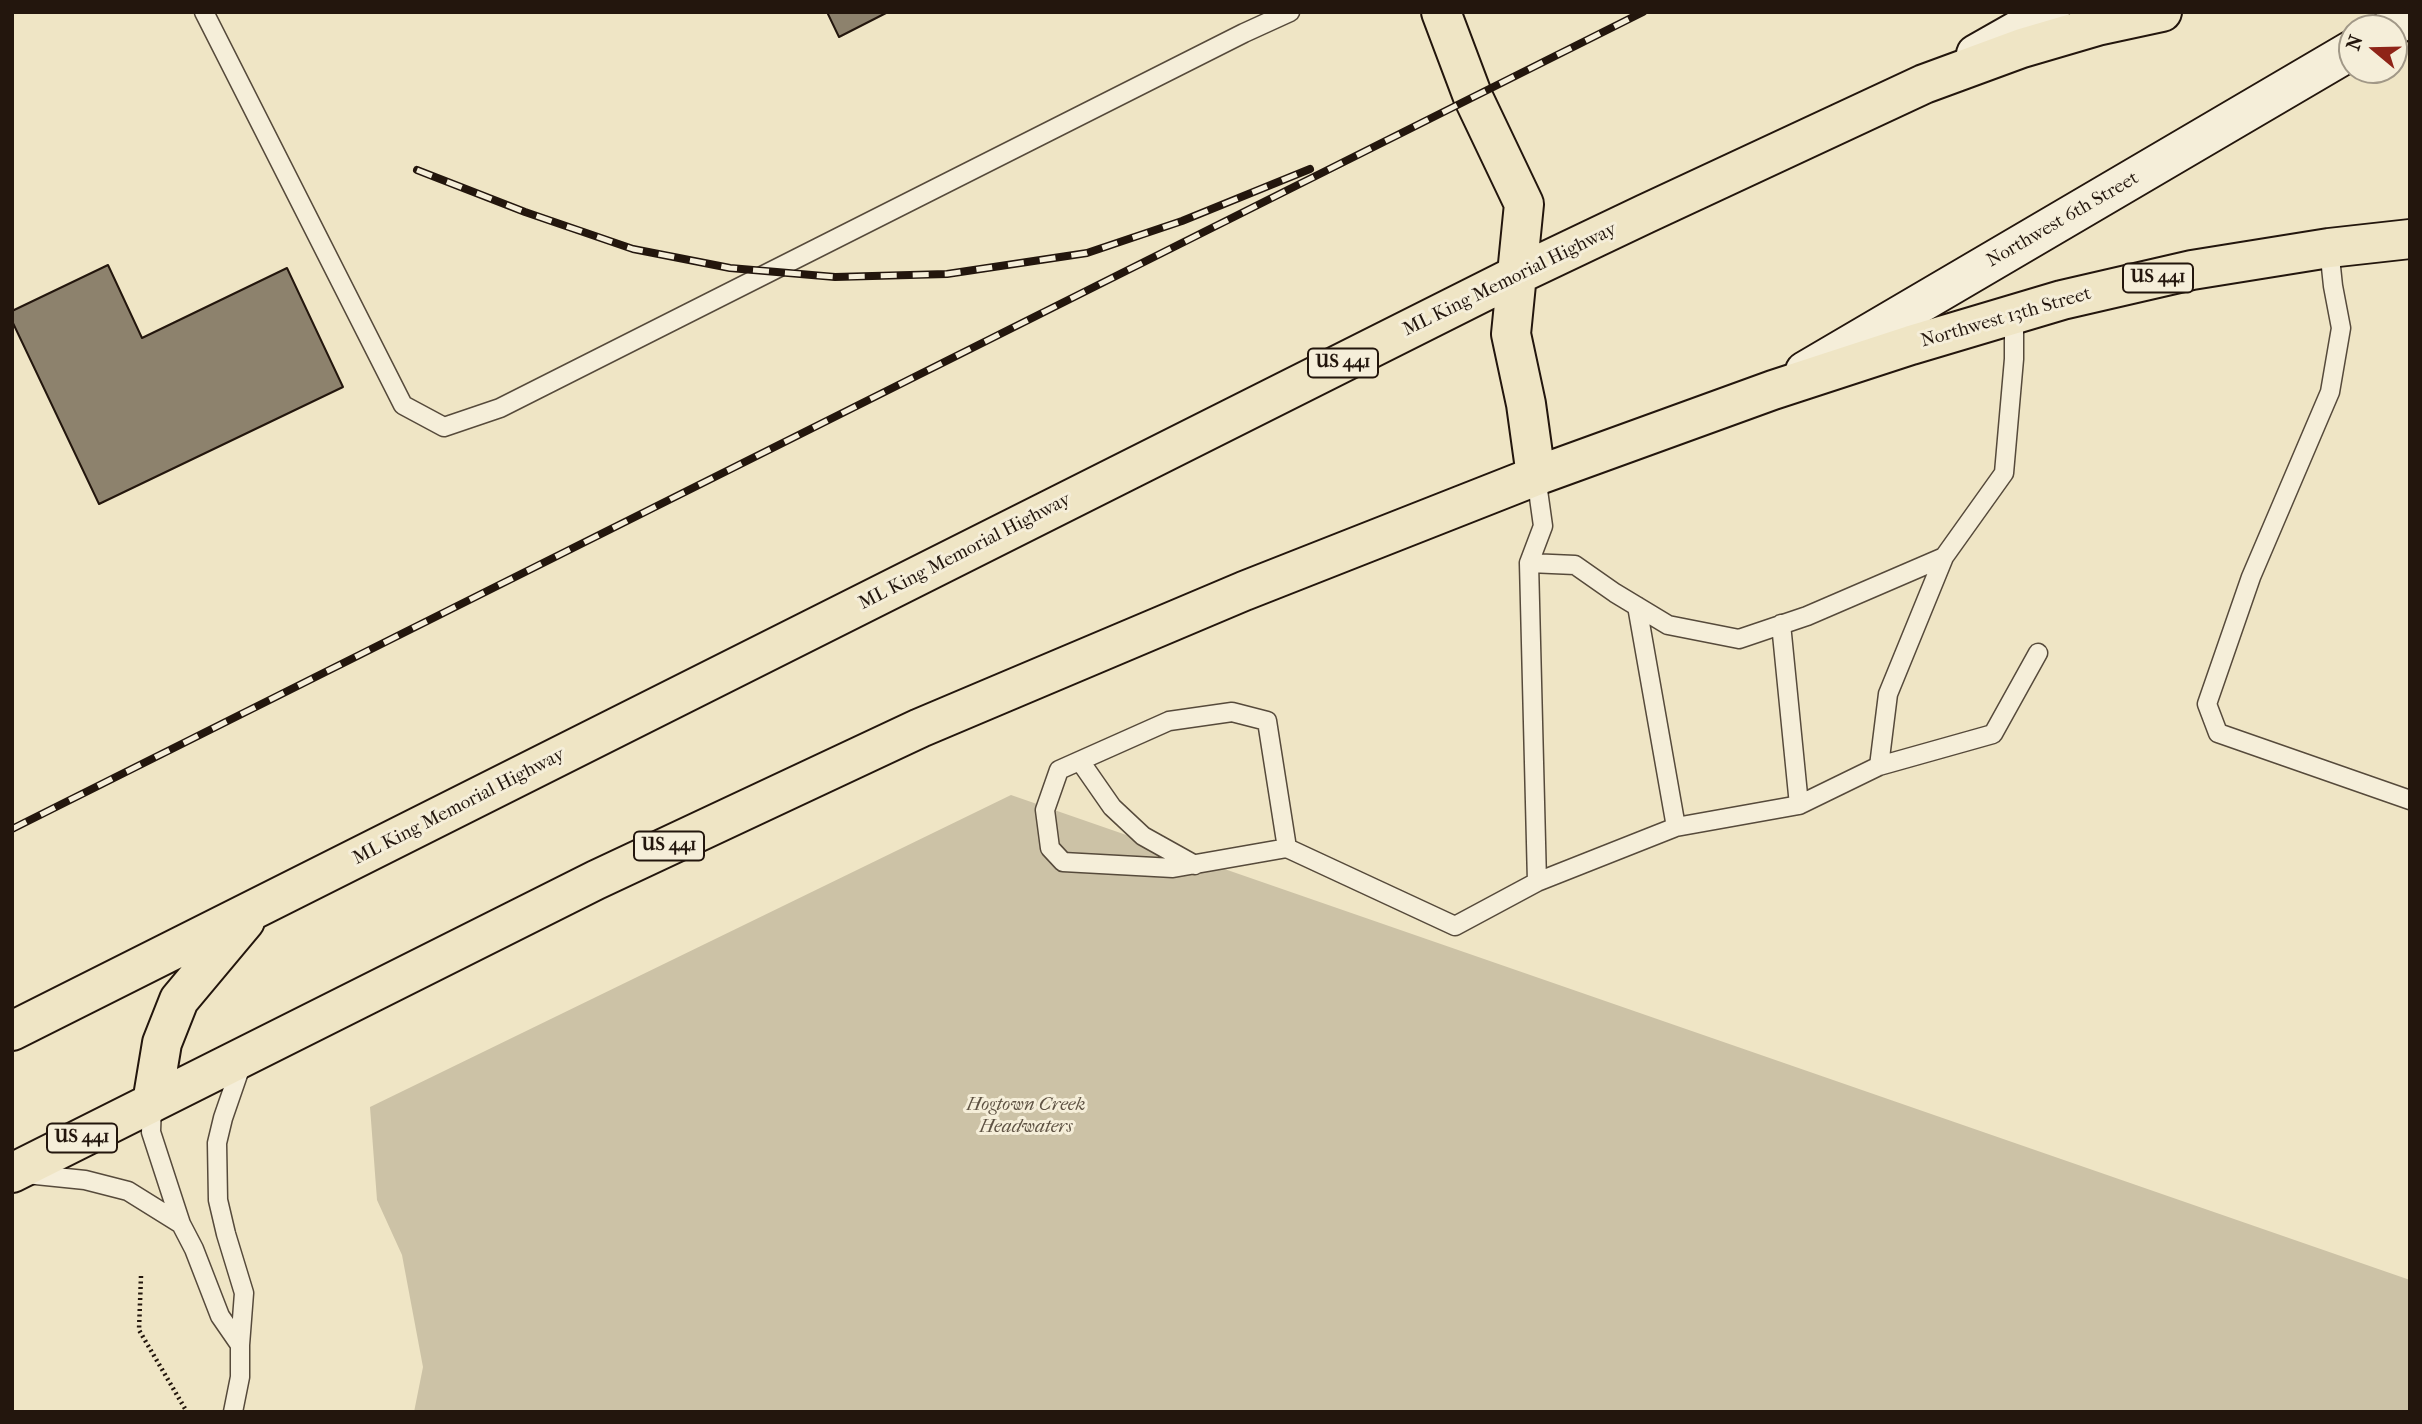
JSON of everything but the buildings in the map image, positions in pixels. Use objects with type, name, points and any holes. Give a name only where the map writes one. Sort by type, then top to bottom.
[{"type":"main road","points":[[1441,12],[1473,97],[1524,204],[1511,334],[1526,404],[1536,476]]},
{"type":"main road","points":[[1924,84],[2050,12]]},
{"type":"main road","name":"US 441","points":[[1924,84],[2022,48],[2097,26],[2162,12]]},
{"type":"main road","name":"Northwest 6th Street","points":[[1773,390],[2338,58]]},
{"type":"main road","name":"ML King Memorial Highway","points":[[12,1031],[1517,275],[1924,84]]},
{"type":"main road","name":"Northwest 13th Street","points":[[1773,390],[2062,300],[2192,270],[2329,248],[2410,239]]},
{"type":"main road","name":"US 441","points":[[12,1173],[596,880],[920,728],[1244,590],[1536,476],[1773,390]]},
{"type":"main road","points":[[152,1103],[162,1042],[179,1000],[256,909]]},
{"type":"lane","points":[[204,12],[402,404],[444,427],[500,408],[1290,12]]},
{"type":"lane","points":[[2329,248],[2341,327],[2330,393],[2251,577],[2207,704],[2218,733],[2410,800]]},
{"type":"lane","points":[[1879,766],[1888,694],[1944,556],[2004,473],[2014,359],[2014,314]]},
{"type":"lane","points":[[1536,476],[1543,526],[1529,563],[1537,882]]},
{"type":"lane","points":[[1529,563],[1575,565],[1668,625],[1738,639],[1807,616],[1944,556]]},
{"type":"lane","points":[[1637,606],[1676,827]]},
{"type":"lane","points":[[1781,624],[1799,805]]},
{"type":"lane","points":[[1286,848],[1267,721],[1232,712],[1169,721],[1059,770],[1045,810],[1050,848],[1063,862],[1173,868],[1286,848],[1455,926],[1537,882],[1676,827],[1799,805],[1879,766],[1993,734],[2038,653]]},
{"type":"lane","points":[[1080,761],[1112,807],[1143,836],[1195,865]]},
{"type":"lane","points":[[233,1412],[240,1377],[244,1293],[218,1200],[217,1143],[245,1057]]},
{"type":"lane","points":[[152,1103],[152,1132],[181,1224],[220,1316],[240,1345]]},
{"type":"lane","points":[[12,1173],[85,1180],[128,1191],[181,1224]]},
{"type":"path","points":[[141,1276],[139,1331],[187,1412]]},
{"type":"green space","name":"Hogtown Creek Headwaters","points":[[1011,795],[2410,1280],[2410,1412],[414,1412],[423,1367],[402,1255],[377,1200],[370,1107]]},
{"type":"railway","points":[[12,829],[1643,12]]},
{"type":"railway","points":[[417,170],[525,212],[633,249],[730,268],[835,277],[947,274],[1087,253],[1182,221],[1310,169]]}]
